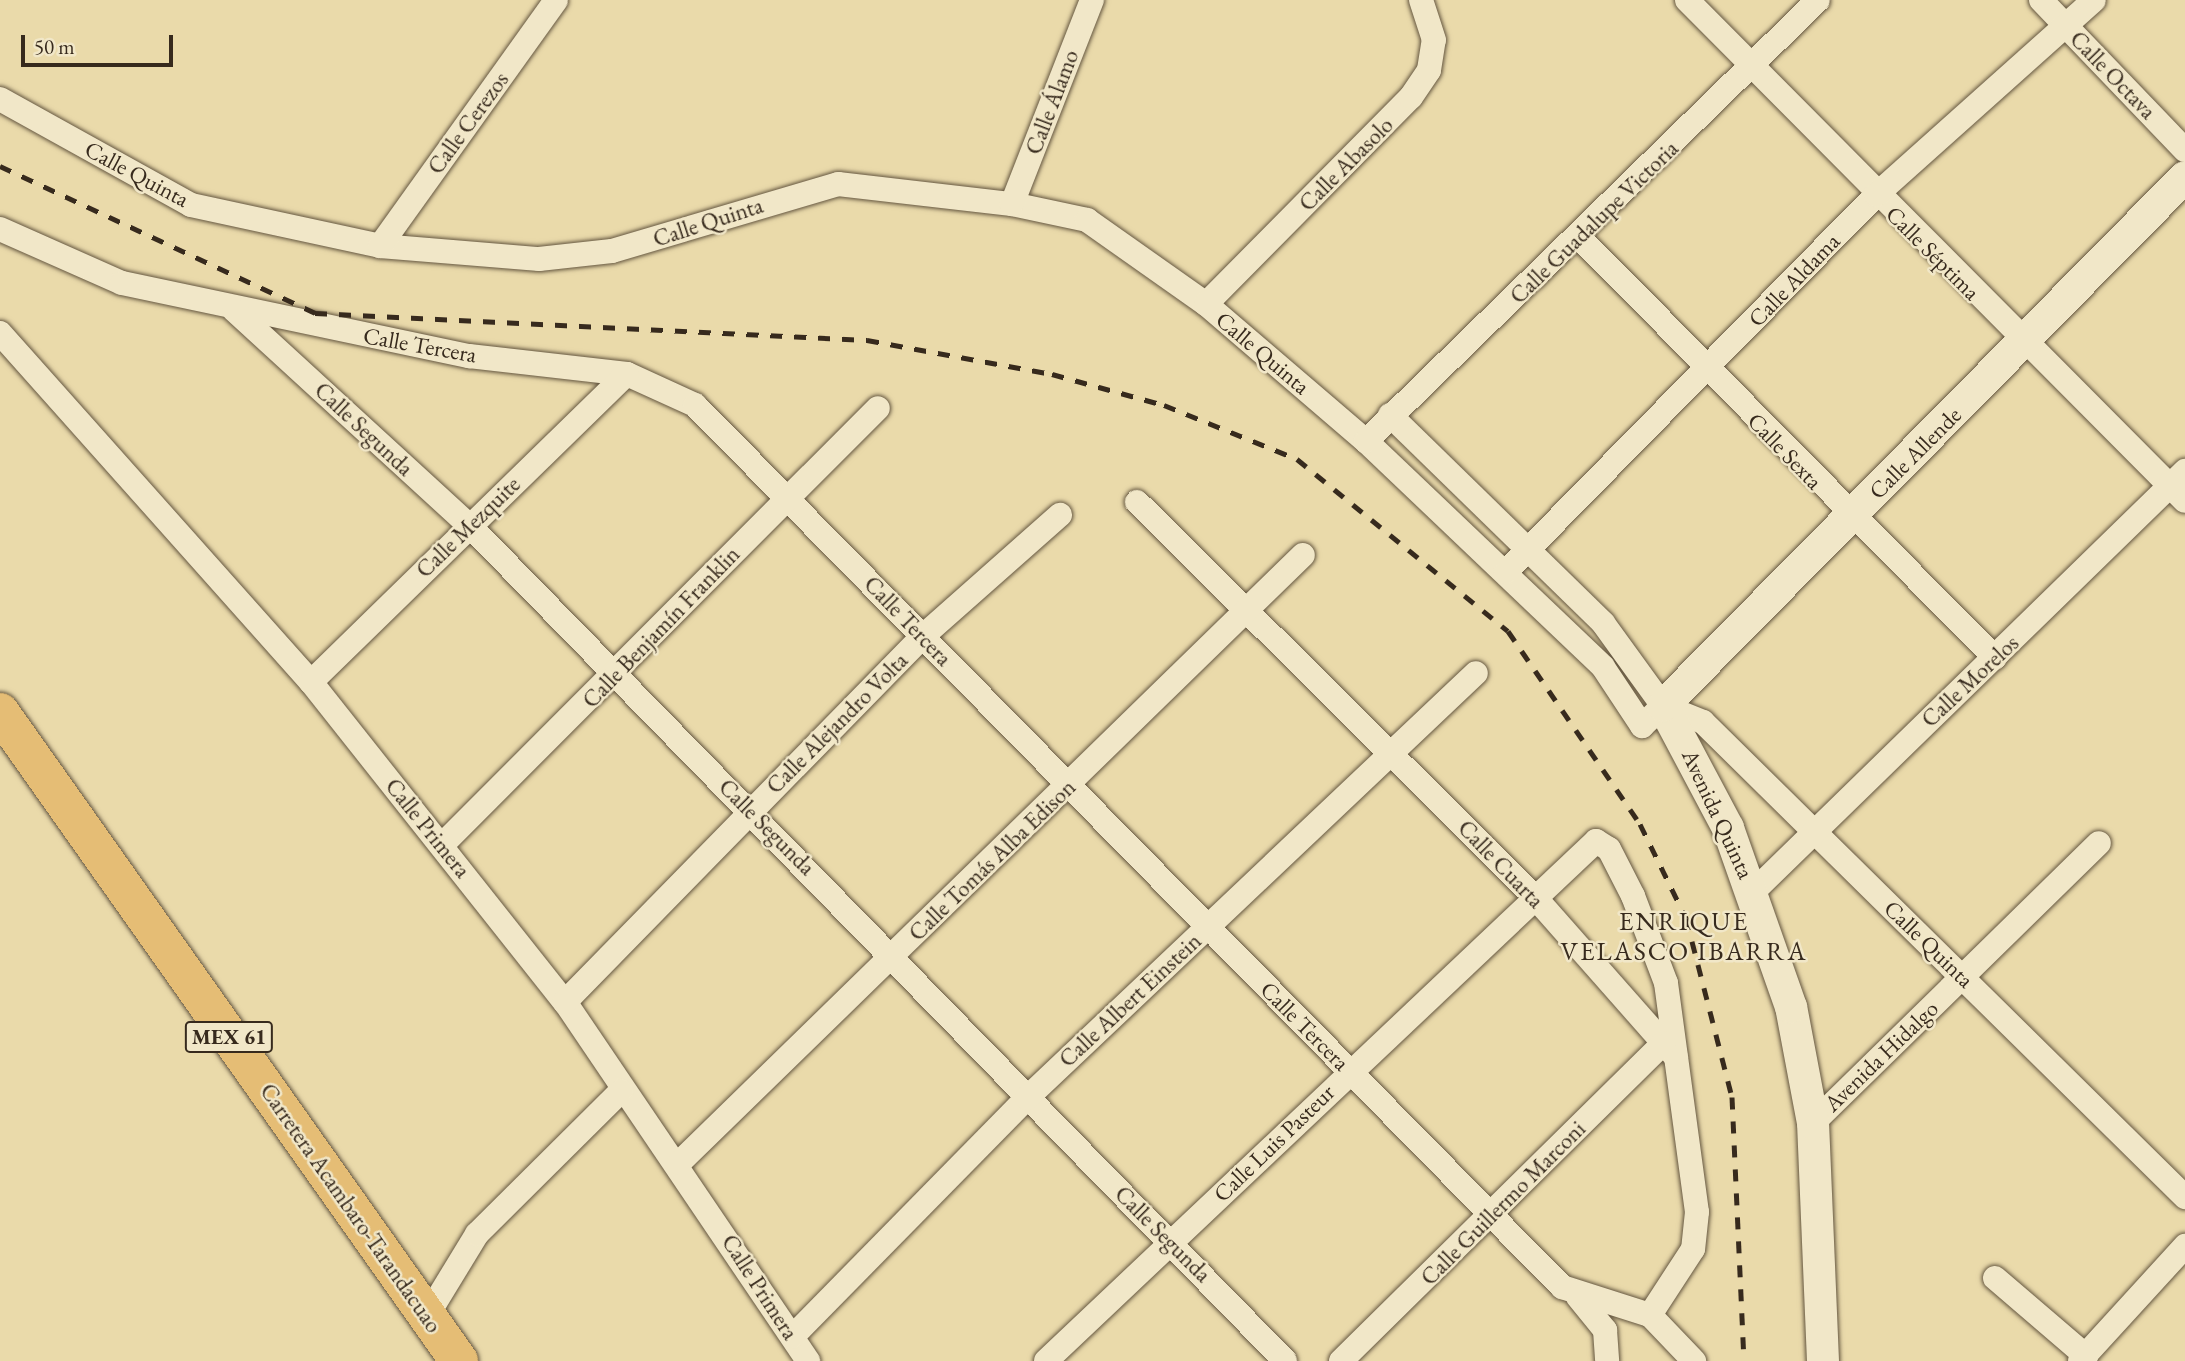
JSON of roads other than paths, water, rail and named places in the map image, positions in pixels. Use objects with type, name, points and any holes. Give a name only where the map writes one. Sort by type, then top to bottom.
[{"type":"main road","name":"Carretera Acambaro-Tarandacuao","points":[[0,712],[459,1361]]},
{"type":"street","name":"Calle Cerezos","points":[[380,246],[556,0]]},
{"type":"street","name":"Calle Álamo","points":[[1012,204],[1092,0]]},
{"type":"street","name":"Calle Abasolo","points":[[1206,304],[1411,97],[1429,70],[1434,40],[1421,0]]},
{"type":"street","name":"Calle Séptima","points":[[1687,0],[1755,64],[1876,195],[2023,344],[2180,486]]},
{"type":"street","name":"Calle Guadalupe Victoria","points":[[1366,441],[1390,415],[1580,239],[1818,0]]},
{"type":"street","name":"Calle Octava","points":[[2041,0],[2185,150]]},
{"type":"street","name":"Calle Aldama","points":[[1507,572],[1876,195],[2094,0]]},
{"type":"street","name":"Calle Quinta","points":[[0,99],[191,205],[380,246],[539,259],[612,251],[838,184],[1012,204],[1105,228],[1206,304],[1366,441]]},
{"type":"street","name":"Calle Allende","points":[[1653,716],[2185,177]]},
{"type":"street","name":"Calle Tercera","points":[[0,229],[122,284],[234,310],[469,356],[627,374],[695,405],[787,494],[1207,928],[1492,1216],[1578,1297],[1650,1315]]},
{"type":"street","name":"Calle Sexta","points":[[1580,239],[1851,518],[1995,658]]},
{"type":"street","name":"Calle Segunda","points":[[234,310],[469,526],[894,956],[1027,1098],[1172,1242],[1285,1361]]},
{"type":"street","name":"Calle Primera","points":[[0,333],[311,682],[442,845],[565,1002],[621,1091],[679,1163],[808,1361]]},
{"type":"street","name":"Calle Mezquite","points":[[311,682],[627,374]]},
{"type":"street","name":"Calle Benjamín Franklin","points":[[442,845],[617,675],[787,494],[878,408]]},
{"type":"street","name":"Avenida Quinta","points":[[1390,415],[1532,548],[1603,623],[1754,891],[1791,1007],[1814,1123],[1823,1361]]},
{"type":"street","name":"Avenida Quinta","points":[[1366,441],[1507,572],[1653,716]]},
{"type":"street","name":"Calle Morelos","points":[[1754,891],[1812,830],[2180,486]]},
{"type":"street","name":"Calle Cuarta","points":[[1137,502],[1533,895],[1669,1050]]},
{"type":"street","name":"Calle Alejandro Volta","points":[[565,1002],[923,636],[1060,515]]},
{"type":"street","name":"Calle Tomás Alba Edison","points":[[679,1163],[1069,786],[1303,555]]},
{"type":"street","name":"Calle Albert Einstein","points":[[793,1335],[1027,1098],[1393,755],[1476,673]]},
{"type":"street","name":"Calle Quinta","points":[[1653,716],[1703,722],[2185,1197]]},
{"type":"street","name":"Calle Luis Pasteur","points":[[1057,1357],[1349,1069],[1533,895],[1596,841],[1609,849],[1633,896],[1666,982],[1669,1050]]},
{"type":"street","name":"Avenida Hidalgo","points":[[1814,1123],[2099,843]]},
{"type":"street","points":[[1669,1050],[1698,1212],[1693,1249],[1650,1315],[1694,1361]]},
{"type":"street","name":"Calle Guillermo Marconi","points":[[1341,1361],[1669,1050]]},
{"type":"street","points":[[427,1316],[477,1234],[621,1091]]},
{"type":"street","points":[[1995,1278],[2092,1359],[2109,1334],[2185,1246]]},
{"type":"street","points":[[1578,1297],[1605,1330],[1607,1361]]},
{"type":"railway","points":[[0,166],[315,313],[867,340],[1052,374],[1164,405],[1297,459],[1508,631],[1640,824],[1686,918],[1732,1097],[1744,1361]]},
{"type":"district","name":"ENRIQUE VELASCO IBARRA","points":[[1684,937]]}]
